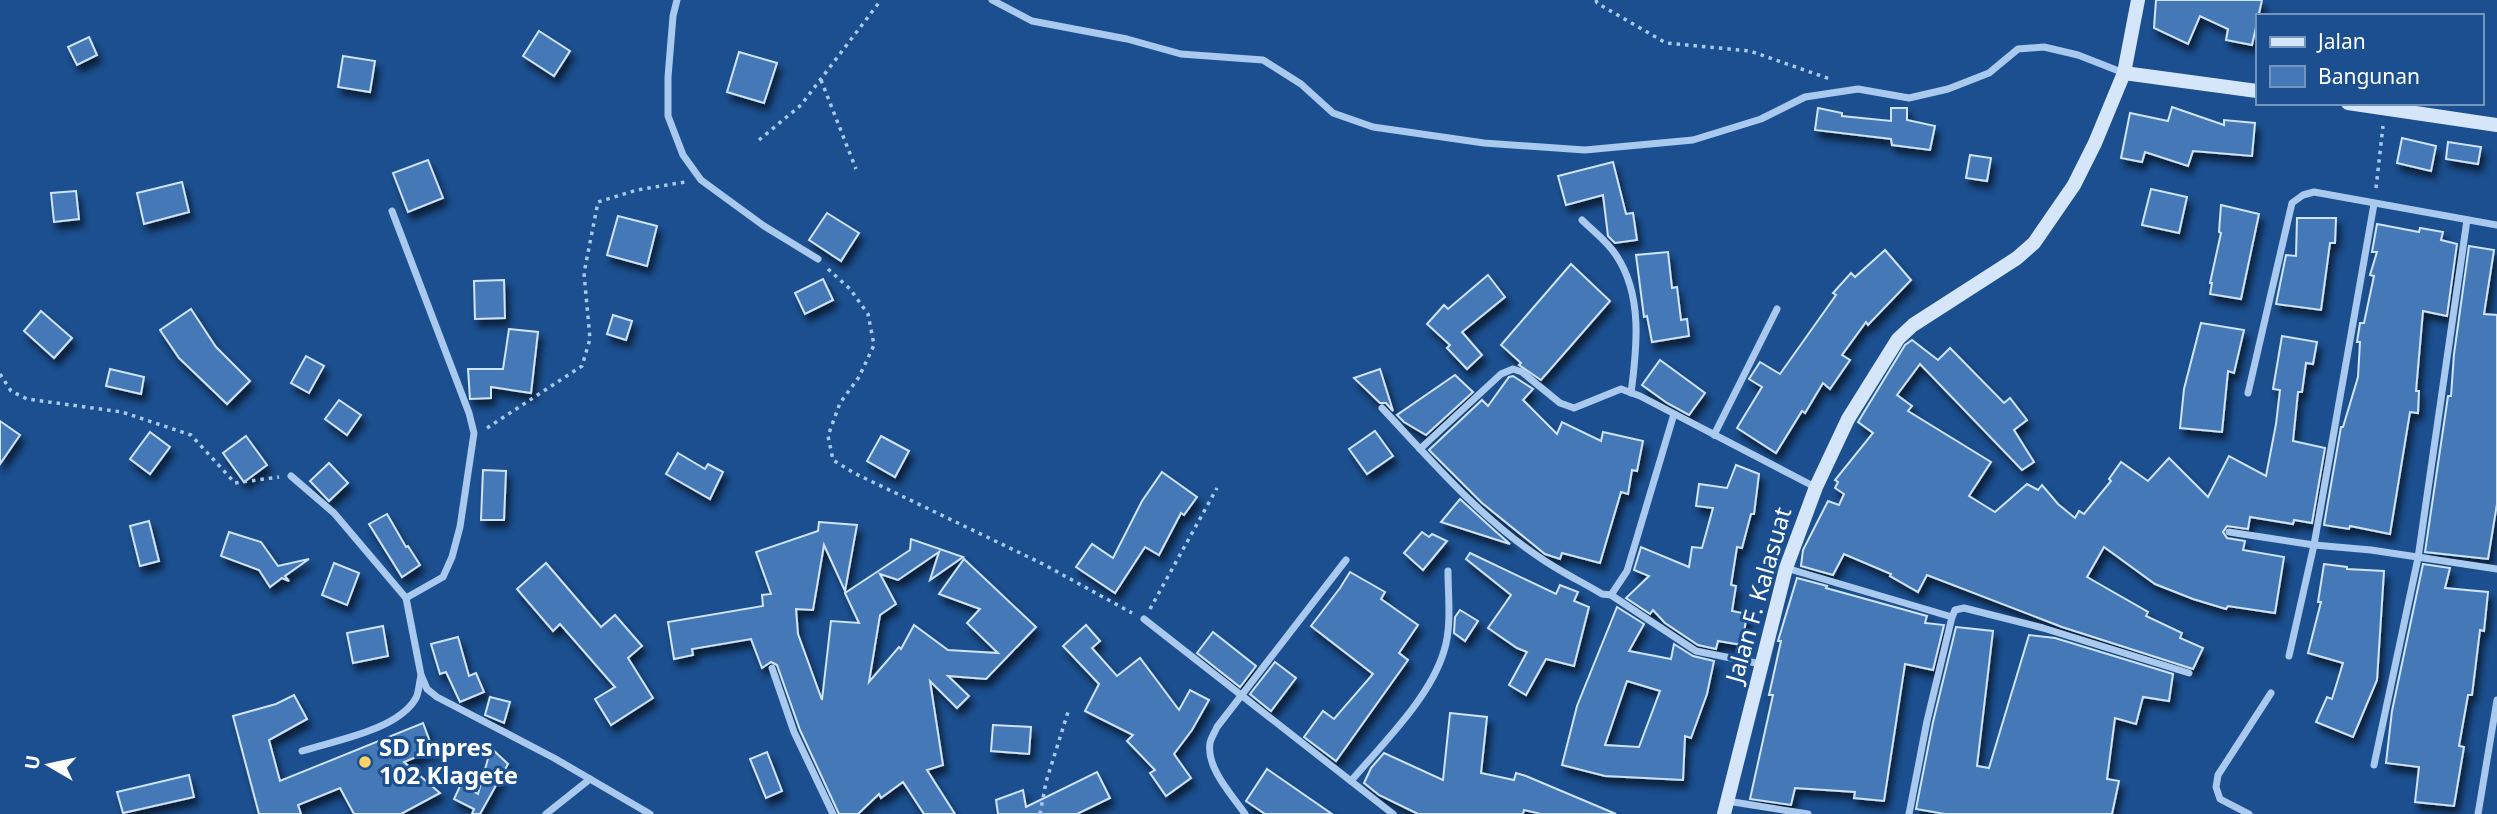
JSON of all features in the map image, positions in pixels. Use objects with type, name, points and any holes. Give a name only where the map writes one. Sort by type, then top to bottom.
[{"type":"street","points":[[677,0],[673,16],[668,77],[668,116],[683,155],[701,180],[764,226],[818,260]]},
{"type":"street","points":[[992,0],[1032,21],[1127,39],[1181,54],[1263,60],[1301,84],[1334,113],[1373,128],[1484,143],[1585,150],[1693,140],[1761,118],[1805,97],[1858,89],[1909,98],[1948,89],[1989,73],[2018,49],[2044,47],[2078,55],[2124,74],[2256,91]]},
{"type":"street","name":"Jalan F. Kalasuat","points":[[1725,808],[1786,568],[1816,487],[1848,419],[1898,339],[1913,325],[2001,270],[2034,243],[2074,185],[2095,143],[2124,74],[2138,0]]},
{"type":"street","points":[[2362,105],[2497,125]]},
{"type":"street","points":[[2248,393],[2292,203],[2303,195],[2314,192],[2497,225]]},
{"type":"street","points":[[2289,656],[2314,545],[2374,204]]},
{"type":"street","points":[[392,211],[469,413],[474,433],[460,527],[452,558],[443,577],[406,598]]},
{"type":"street","points":[[1582,220],[1617,255],[1628,280],[1636,321],[1636,354],[1631,393]]},
{"type":"street","points":[[2374,765],[2418,558],[2467,220]]},
{"type":"street","points":[[1714,435],[1777,309]]},
{"type":"street","points":[[1420,449],[1501,374],[1513,369],[1522,372],[1560,403],[1574,408],[1621,389],[1816,487]]},
{"type":"street","points":[[1382,408],[1420,449],[1506,531],[1541,559],[1602,594],[1611,594],[1696,651],[1761,664]]},
{"type":"street","points":[[1611,594],[1627,571],[1674,414]]},
{"type":"street","points":[[291,476],[334,513],[406,598],[421,675],[428,689],[437,697],[650,814]]},
{"type":"street","points":[[2229,532],[2497,569]]},
{"type":"street","points":[[1245,814],[1220,778],[1213,762],[1210,744],[1217,727],[1239,695],[1346,561]]},
{"type":"street","points":[[1786,568],[1952,617]]},
{"type":"street","points":[[1351,781],[1429,684],[1444,650],[1448,620],[1448,570]]},
{"type":"street","points":[[1909,814],[1955,610],[1964,608],[2043,628],[2189,673]]},
{"type":"street","points":[[1144,619],[1393,814]]},
{"type":"street","points":[[772,668],[794,732],[833,814]]},
{"type":"street","points":[[302,751],[382,725],[400,716],[417,696],[421,675]]},
{"type":"street","points":[[2249,814],[2220,799],[2216,787],[2218,775],[2271,693]]},
{"type":"street","points":[[2478,814],[2497,700]]},
{"type":"street","points":[[546,814],[590,779]]},
{"type":"street","points":[[1725,808],[1808,814]]},
{"type":"path","points":[[759,140],[801,105],[881,0]]},
{"type":"path","points":[[1596,0],[1666,43],[1750,51],[1858,89]]},
{"type":"path","points":[[821,80],[856,169]]},
{"type":"path","points":[[2374,204],[2385,108]]},
{"type":"path","points":[[474,433],[492,426],[582,366],[590,339],[584,273],[598,202],[637,191],[701,180]]},
{"type":"path","points":[[818,260],[850,289],[869,314],[874,345],[859,377],[840,403],[828,436],[833,460],[854,473],[1043,564],[1144,619],[1217,488]]},
{"type":"path","points":[[0,374],[11,391],[27,399],[122,412],[191,435],[235,483],[291,476]]},
{"type":"path","points":[[1040,814],[1046,782],[1068,712]]},
{"type":"building","points":[[2156,0],[2262,0],[2259,14],[2256,14],[2252,45],[2226,40],[2228,29],[2200,16],[2188,44],[2154,28]]},
{"type":"building","points":[[539,31],[570,51],[554,76],[523,56]]},
{"type":"building","points":[[89,37],[97,55],[77,65],[68,47]]},
{"type":"building","points":[[739,52],[777,63],[764,103],[727,92]]},
{"type":"building","points":[[343,56],[375,61],[370,92],[338,87]]},
{"type":"building","points":[[2172,107],[2224,125],[2224,120],[2255,123],[2252,156],[2193,151],[2188,166],[2145,152],[2142,162],[2121,158],[2130,113],[2168,121]]},
{"type":"building","points":[[1818,108],[1842,113],[1842,116],[1891,121],[1891,108],[1907,108],[1907,120],[1935,126],[1930,150],[1892,145],[1891,139],[1815,130]]},
{"type":"building","points":[[2402,138],[2436,146],[2431,171],[2397,163]]},
{"type":"building","points":[[2448,142],[2481,147],[2478,164],[2446,159]]},
{"type":"building","points":[[1970,155],[1991,158],[1987,181],[1966,178]]},
{"type":"building","points":[[428,160],[443,198],[408,212],[393,173]]},
{"type":"building","points":[[1613,162],[1626,214],[1633,213],[1637,240],[1615,243],[1608,236],[1603,195],[1566,205],[1558,176]]},
{"type":"building","points":[[182,182],[189,212],[144,224],[137,193]]},
{"type":"building","points":[[2151,189],[2187,197],[2179,233],[2142,225]]},
{"type":"building","points":[[76,191],[79,219],[54,222],[51,193]]},
{"type":"building","points":[[2221,205],[2259,214],[2241,299],[2210,294],[2221,233]]},
{"type":"building","points":[[827,213],[859,233],[841,261],[809,240]]},
{"type":"building","points":[[618,216],[657,226],[647,266],[607,255]]},
{"type":"building","points":[[2297,218],[2336,218],[2335,243],[2330,243],[2321,310],[2276,304],[2286,255],[2296,256]]},
{"type":"building","points":[[2377,224],[2419,232],[2420,228],[2443,232],[2441,240],[2457,244],[2447,316],[2423,311],[2416,391],[2419,391],[2418,413],[2410,412],[2390,534],[2350,526],[2349,529],[2324,525],[2341,427],[2358,377],[2360,342],[2357,342],[2374,276],[2370,275],[2377,252],[2372,252]]},
{"type":"building","points":[[2469,246],[2494,250],[2484,314],[2497,315],[2497,504],[2488,559],[2425,552],[2448,396],[2451,396]]},
{"type":"building","points":[[1885,250],[1911,280],[1868,325],[1866,322],[1842,355],[1850,360],[1830,389],[1823,383],[1776,453],[1737,428],[1762,387],[1749,379],[1760,362],[1780,374],[1836,295],[1833,293],[1851,273],[1855,277]]},
{"type":"building","points":[[1668,252],[1672,288],[1677,287],[1681,320],[1687,319],[1689,336],[1652,342],[1647,316],[1644,317],[1636,255]]},
{"type":"building","points":[[1571,264],[1610,301],[1541,380],[1519,365],[1521,363],[1501,345]]},
{"type":"building","points":[[1488,275],[1505,297],[1462,332],[1482,355],[1467,369],[1447,348],[1450,345],[1427,324],[1444,305],[1448,309]]},
{"type":"building","points":[[823,279],[833,300],[805,314],[795,293]]},
{"type":"building","points":[[504,280],[505,318],[475,319],[474,281]]},
{"type":"building","points":[[191,309],[216,347],[250,381],[227,404],[179,358],[160,330]]},
{"type":"building","points":[[41,311],[72,338],[54,358],[24,331]]},
{"type":"building","points":[[613,315],[632,321],[626,340],[607,334]]},
{"type":"building","points":[[2201,323],[2244,330],[2234,373],[2228,371],[2222,432],[2180,428],[2184,389]]},
{"type":"building","points":[[509,329],[538,332],[531,393],[491,387],[491,398],[470,399],[468,369],[503,369]]},
{"type":"building","points":[[2282,336],[2317,342],[2313,364],[2306,363],[2302,392],[2298,392],[2293,441],[2325,448],[2312,523],[2294,520],[2293,524],[2250,517],[2248,529],[2227,526],[2223,532],[2227,538],[2245,541],[2243,550],[2284,557],[2275,613],[2228,606],[2226,609],[2193,599],[2155,584],[2104,547],[2087,577],[2148,612],[2146,616],[2182,633],[2180,638],[2203,648],[2193,669],[2062,627],[1927,575],[1918,592],[1890,576],[1891,574],[1844,554],[1833,575],[1801,566],[1803,550],[1828,501],[1839,505],[1844,494],[1835,488],[1838,482],[1835,480],[1873,433],[1858,422],[1905,345],[1912,340],[1938,360],[1950,348],[2004,403],[2010,398],[2027,420],[2014,430],[2034,462],[2022,470],[1920,364],[1897,395],[1912,406],[1908,411],[1991,462],[1969,496],[1995,512],[2027,484],[2038,490],[2042,485],[2058,504],[2075,518],[2079,511],[2084,514],[2111,481],[2109,479],[2121,462],[2148,481],[2169,458],[2208,497],[2229,456],[2266,476],[2280,390],[2273,389]]},
{"type":"building","points":[[306,356],[324,366],[309,393],[291,383]]},
{"type":"building","points":[[1660,360],[1705,393],[1689,415],[1642,385]]},
{"type":"building","points":[[110,369],[144,377],[141,394],[106,386]]},
{"type":"building","points":[[1380,369],[1393,411],[1386,403],[1380,403],[1354,378]]},
{"type":"building","points":[[1455,375],[1473,392],[1426,435],[1397,415]]},
{"type":"building","points":[[1513,376],[1533,389],[1523,400],[1557,434],[1562,422],[1601,441],[1603,432],[1643,441],[1637,471],[1632,470],[1628,494],[1621,492],[1600,563],[1562,553],[1560,559],[1545,554],[1482,503],[1429,450],[1482,400],[1488,406],[1509,377]]},
{"type":"building","points":[[339,400],[361,415],[347,435],[325,419]]},
{"type":"building","points":[[0,421],[20,435],[0,464]]},
{"type":"building","points":[[1375,431],[1393,456],[1367,474],[1349,449]]},
{"type":"building","points":[[150,432],[170,447],[150,474],[130,459]]},
{"type":"building","points":[[246,436],[267,465],[244,482],[223,453]]},
{"type":"building","points":[[881,436],[909,451],[895,477],[867,461]]},
{"type":"building","points":[[678,453],[705,469],[708,464],[723,472],[710,499],[666,474]]},
{"type":"building","points":[[329,463],[348,483],[329,501],[310,481]]},
{"type":"building","points":[[1736,465],[1759,474],[1754,514],[1751,514],[1742,548],[1737,547],[1731,585],[1736,586],[1732,611],[1747,614],[1742,645],[1718,641],[1716,649],[1698,645],[1665,623],[1653,610],[1650,614],[1626,598],[1649,576],[1634,570],[1641,547],[1689,567],[1692,547],[1702,548],[1713,508],[1696,506],[1699,484],[1727,488]]},
{"type":"building","points":[[483,470],[506,471],[504,520],[481,520]]},
{"type":"building","points":[[1162,472],[1197,497],[1184,515],[1181,513],[1159,555],[1145,547],[1115,593],[1076,567],[1092,544],[1113,558],[1142,501]]},
{"type":"building","points":[[1460,499],[1494,530],[1510,544],[1441,522]]},
{"type":"building","points":[[387,514],[420,565],[402,577],[369,524]]},
{"type":"building","points":[[149,521],[159,561],[140,566],[130,526]]},
{"type":"building","points":[[819,522],[857,525],[845,591],[824,545],[813,610],[796,609],[798,634],[822,700],[831,621],[859,623],[845,593],[910,550],[911,539],[963,557],[930,580],[939,552],[898,580],[880,574],[896,604],[880,615],[869,682],[899,647],[901,649],[914,625],[948,650],[998,653],[967,623],[980,609],[939,594],[964,559],[1036,627],[986,679],[948,676],[969,696],[957,708],[930,681],[943,765],[927,770],[955,814],[924,814],[903,782],[881,798],[879,794],[858,814],[839,814],[800,730],[777,665],[771,662],[762,668],[751,639],[692,649],[693,655],[674,659],[668,622],[763,606],[762,595],[771,594],[756,552],[818,531]]},
{"type":"building","points":[[229,532],[261,542],[278,566],[309,559],[285,576],[289,581],[282,578],[270,587],[259,570],[221,556]]},
{"type":"building","points":[[1422,532],[1429,537],[1432,534],[1447,541],[1423,570],[1404,553]]},
{"type":"building","points":[[1470,553],[1556,594],[1560,585],[1578,592],[1574,601],[1589,607],[1574,666],[1546,659],[1526,695],[1509,685],[1527,652],[1488,628],[1511,595],[1466,559]]},
{"type":"building","points":[[334,563],[359,573],[347,605],[322,595]]},
{"type":"building","points":[[546,563],[601,627],[615,615],[642,646],[628,658],[653,698],[611,725],[595,699],[615,687],[560,624],[553,631],[517,589]]},
{"type":"building","points":[[2324,564],[2347,569],[2384,571],[2377,680],[2353,737],[2316,722],[2327,697],[2332,699],[2343,663],[2308,653],[2321,602],[2318,602]]},
{"type":"building","points":[[2423,564],[2450,568],[2445,588],[2488,592],[2472,695],[2468,695],[2459,746],[2464,747],[2454,806],[2415,802],[2419,767],[2386,763],[2392,711]]},
{"type":"building","points":[[1350,572],[1385,592],[1381,599],[1418,625],[1399,653],[1408,660],[1336,761],[1304,737],[1323,711],[1334,719],[1373,674],[1311,626]]},
{"type":"building","points":[[1797,578],[1927,616],[1925,623],[1944,625],[1933,670],[1905,664],[1884,801],[1854,798],[1855,792],[1795,788],[1791,805],[1750,799],[1773,695],[1769,695],[1781,641],[1778,641]]},
{"type":"building","points":[[1617,607],[1644,624],[1629,651],[1671,659],[1674,644],[1693,656],[1714,661],[1707,694],[1691,738],[1685,736],[1683,780],[1605,776],[1562,765],[1577,706]],"holes":[[[1627,681],[1660,691],[1639,747],[1605,745]]]},
{"type":"building","points":[[1460,610],[1478,621],[1465,641],[1454,633],[1455,617]]},
{"type":"building","points":[[1086,625],[1100,641],[1092,648],[1117,676],[1140,658],[1179,710],[1190,690],[1209,700],[1174,754],[1191,778],[1166,796],[1150,773],[1155,770],[1127,741],[1133,735],[1085,711],[1099,684],[1063,646]]},
{"type":"building","points":[[383,626],[388,656],[353,663],[347,633]]},
{"type":"building","points":[[1956,627],[1993,631],[1977,766],[1989,768],[2029,635],[2055,638],[2173,674],[2169,701],[2143,697],[2136,724],[2115,718],[2107,779],[2119,781],[2112,814],[1945,814],[1916,809]]},
{"type":"building","points":[[1213,632],[1256,666],[1240,687],[1197,653]]},
{"type":"building","points":[[458,637],[469,676],[476,673],[484,692],[460,702],[446,672],[440,674],[431,644]]},
{"type":"building","points":[[1275,662],[1296,678],[1271,711],[1250,694]]},
{"type":"building","points":[[294,695],[307,719],[269,740],[280,781],[423,723],[433,750],[404,762],[440,793],[401,814],[354,814],[340,788],[298,805],[301,814],[259,814],[233,716],[276,704]]},
{"type":"building","points":[[490,697],[510,702],[504,723],[485,715]]},
{"type":"building","points":[[1450,713],[1487,717],[1481,773],[1514,780],[1516,773],[1526,776],[1616,814],[1541,814],[1524,810],[1523,814],[1418,814],[1379,795],[1364,783],[1371,768],[1384,753],[1443,780]]},
{"type":"building","points":[[993,725],[1031,727],[1029,754],[991,751]]},
{"type":"building","points":[[491,748],[508,764],[480,814],[472,814],[474,809],[454,799],[461,784],[478,794]]},
{"type":"building","points":[[767,752],[782,791],[766,798],[750,759]]},
{"type":"building","points":[[1267,769],[1332,814],[1265,814],[1246,801]]},
{"type":"building","points":[[1097,772],[1110,798],[1077,814],[998,814],[996,800],[1023,790],[1026,807]]},
{"type":"building","points":[[189,775],[194,797],[123,813],[117,792]]},
{"type":"place","name":"SD Inpres 102 Klagete","points":[[365,762]]}]
